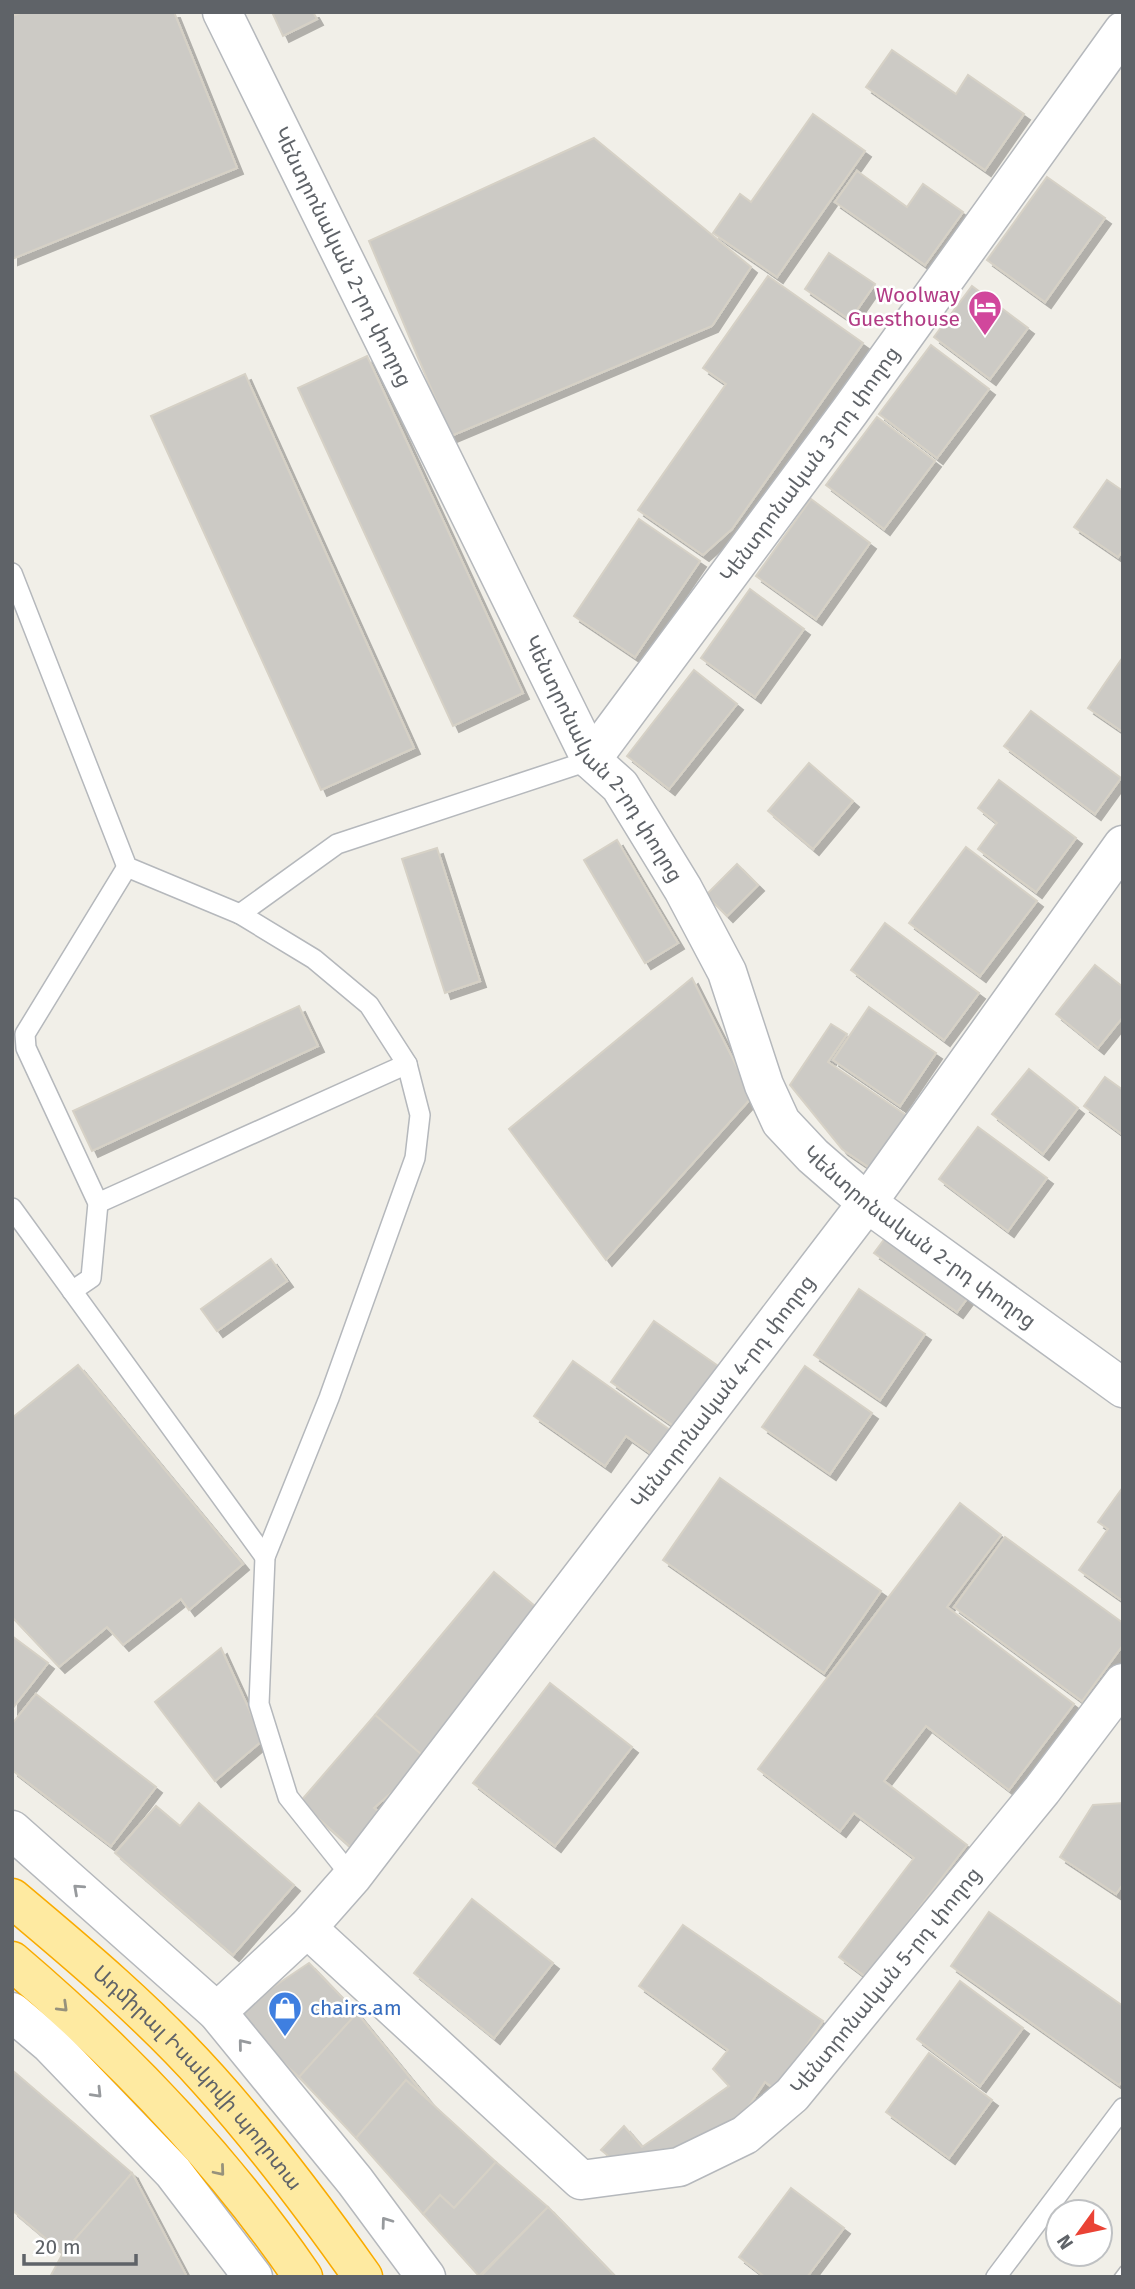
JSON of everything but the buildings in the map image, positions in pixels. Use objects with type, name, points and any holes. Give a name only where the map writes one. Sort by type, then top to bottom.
[{"type":"highway","name":"Ադմիրալ Իսակովի պողոտա","points":[[12,1898],[91,1964],[208,2079],[320,2216],[363,2277]]},
{"type":"highway","name":"Ադմիրալ Իսակովի պողոտա","points":[[12,1961],[165,2106],[282,2246],[303,2277]]},
{"type":"street","name":"Կենտրոնական 2-րդ փողոց","points":[[222,12],[591,760],[620,786],[683,889],[727,972],[764,1084],[782,1122],[813,1156],[867,1203],[1123,1388]]},
{"type":"street","name":"Կենտրոնական 3-րդ փողոց","points":[[591,760],[850,411],[1097,62],[1123,31]]},
{"type":"street","name":"Կենտրոնական 4-րդ փողոց","points":[[217,2012],[307,1928],[352,1877],[867,1203],[1123,845]]},
{"type":"street","name":"Կենտրոնական 5-րդ փողոց","points":[[307,1928],[581,2180],[679,2167],[745,2135],[792,2095],[1042,1790],[1123,1683]]},
{"type":"street","points":[[12,1830],[217,2012],[355,2181],[426,2277]]},
{"type":"street","points":[[12,2012],[50,2044],[173,2172],[253,2277]]},
{"type":"lane","points":[[12,573],[127,867],[240,914],[314,959],[369,1005],[407,1064],[420,1115],[415,1158],[329,1398],[265,1557],[259,1704],[288,1797],[352,1877]]},
{"type":"lane","points":[[240,914],[337,844],[591,760]]},
{"type":"lane","points":[[72,1291],[91,1278],[98,1203],[26,1048],[24,1034],[127,867]]},
{"type":"lane","points":[[98,1203],[407,1064]]},
{"type":"lane","points":[[12,1208],[265,1557]]},
{"type":"lane","points":[[996,2277],[1123,2108]]},
{"type":"railway","points":[[1117,2277],[1123,2269]]},
{"type":"place","name":"Woolway Guesthouse","points":[[985,337]]},
{"type":"place","name":"chairs.am","points":[[285,2038]]}]
